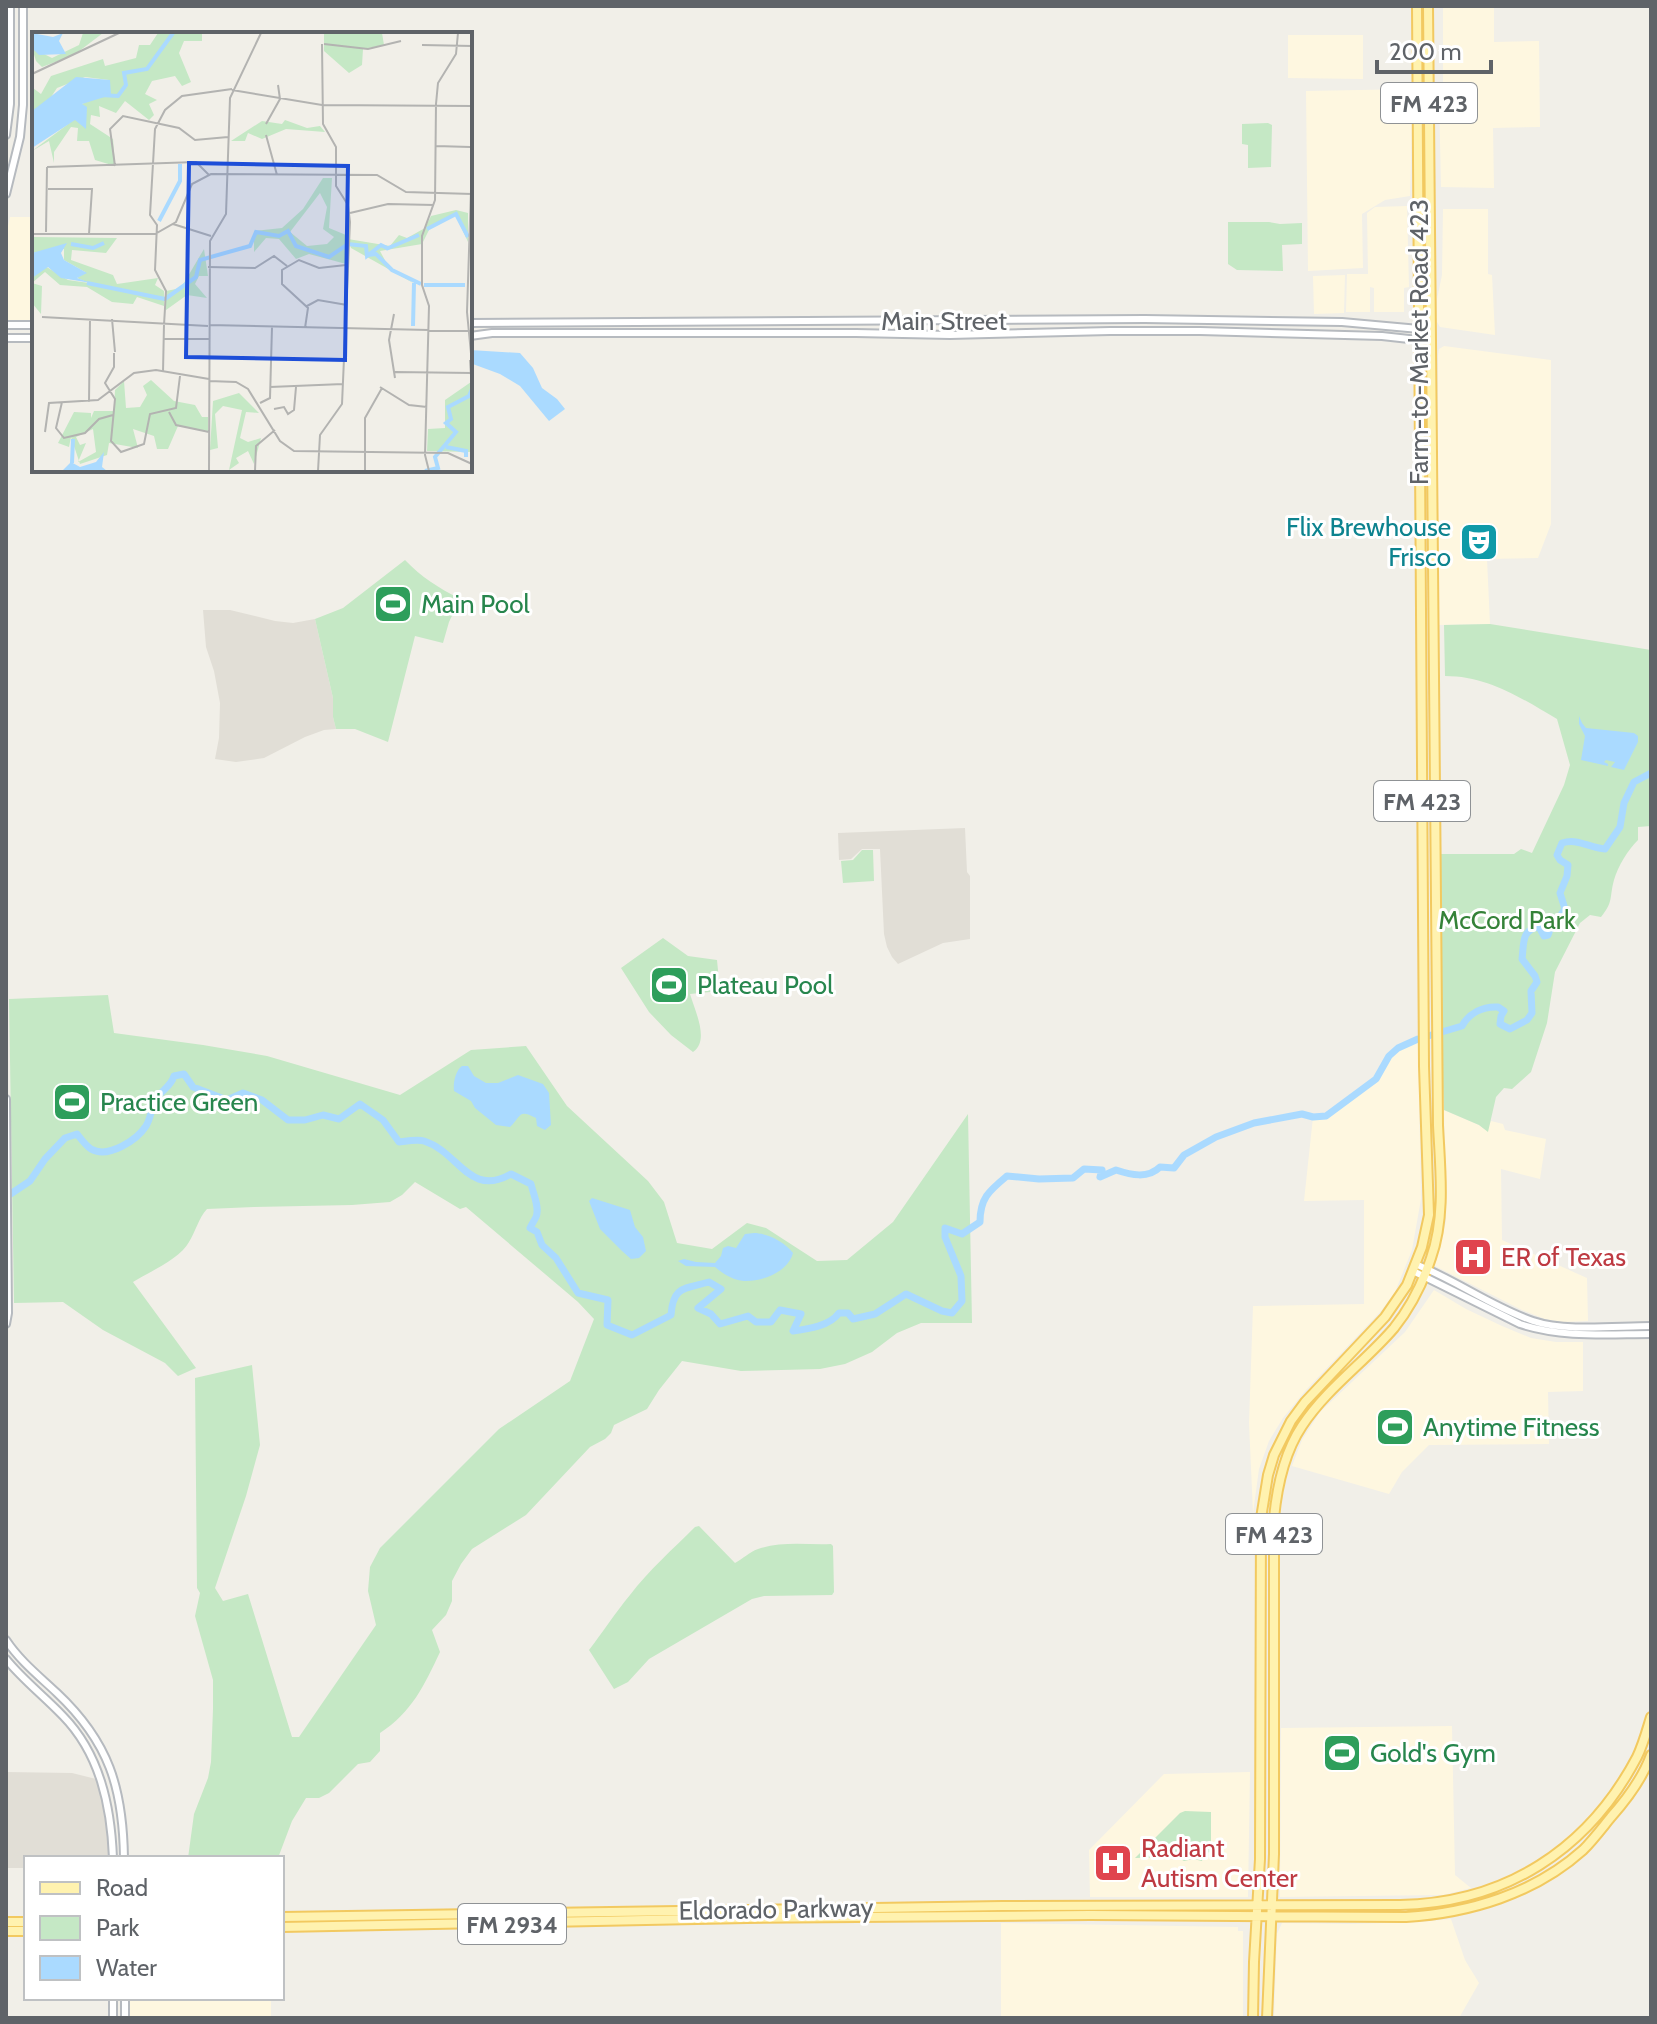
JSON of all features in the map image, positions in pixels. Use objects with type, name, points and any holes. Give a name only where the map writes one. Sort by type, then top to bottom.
[{"type":"main road","points":[[6,135],[10,104],[10,6]]},
{"type":"main road","points":[[6,194],[20,137],[23,105],[23,6]]},
{"type":"main road","name":"Farm-to-Market Road 423","points":[[1253,2018],[1258,1916],[1261,1518],[1268,1475],[1277,1447],[1291,1421],[1323,1382],[1385,1317],[1407,1285],[1422,1247],[1429,1215],[1424,1066],[1417,6]]},
{"type":"main road","name":"Farm-to-Market Road 423","points":[[1267,2018],[1274,1854],[1274,1518],[1279,1482],[1301,1427],[1331,1390],[1396,1325],[1410,1303],[1432,1256],[1441,1207],[1428,6]]},
{"type":"main road","points":[[1183,320],[1183,331]]},
{"type":"main road","name":"Main Street","points":[[472,323],[1183,320],[1342,322],[1419,329]]},
{"type":"main road","points":[[6,325],[32,325]]},
{"type":"main road","name":"Main Street","points":[[472,336],[492,333],[950,335],[1183,331],[1278,332],[1418,340]]},
{"type":"main road","points":[[6,338],[32,338]]},
{"type":"main road","points":[[6,1099],[6,1324]]},
{"type":"main road","points":[[1426,1125],[1438,1125]]},
{"type":"main road","points":[[1414,1267],[1520,1324],[1550,1333],[1651,1326]]},
{"type":"main road","points":[[1580,1330],[1651,1334]]},
{"type":"main road","points":[[1323,1382],[1331,1390]]},
{"type":"main road","points":[[6,1640],[32,1671],[85,1722],[104,1753],[122,1809],[124,1856]]},
{"type":"main road","points":[[1261,1645],[1273,1645]]},
{"type":"main road","points":[[6,1659],[64,1716],[80,1737],[98,1772],[112,1824],[113,1856]]},
{"type":"main road","points":[[47,1700],[55,1691]]},
{"type":"main road","name":"Eldorado Parkway","points":[[284,1927],[1258,1905],[1415,1905],[1459,1899],[1500,1886],[1544,1863],[1583,1833],[1613,1797],[1639,1754],[1651,1717]]},
{"type":"main road","name":"Eldorado Parkway","points":[[284,1917],[821,1908],[1129,1910],[1365,1917],[1454,1912],[1499,1900],[1545,1877],[1581,1851],[1623,1803],[1651,1755]]},
{"type":"main road","points":[[98,1772],[110,1767]]},
{"type":"main road","points":[[1259,1790],[1273,1790]]},
{"type":"main road","points":[[112,1834],[124,1835]]},
{"type":"main road","points":[[1365,1917],[1366,1905]]},
{"type":"shaded area","points":[[1443,6],[1494,6],[1494,42],[1539,41],[1540,127],[1493,128],[1494,188],[1441,187],[1439,95],[1443,92]]},
{"type":"shaded area","points":[[1288,35],[1363,35],[1363,79],[1288,78]]},
{"type":"shaded area","points":[[1413,89],[1410,196],[1385,200],[1362,214],[1363,268],[1308,271],[1306,91]]},
{"type":"shaded area","points":[[1407,206],[1409,287],[1404,288],[1404,312],[1374,312],[1374,288],[1370,287],[1370,312],[1346,312],[1347,274],[1368,274],[1367,213],[1375,207]]},
{"type":"shaded area","points":[[1443,209],[1488,209],[1488,274],[1492,275],[1495,335],[1440,327],[1437,322],[1437,299],[1442,275]]},
{"type":"shaded area","points":[[10,217],[32,217],[32,321],[6,321],[6,235]]},
{"type":"shaded area","points":[[1345,275],[1344,313],[1314,314],[1313,276]]},
{"type":"shaded area","points":[[1444,346],[1551,360],[1551,524],[1538,558],[1487,559],[1490,624],[1437,625],[1438,355],[1439,349]]},
{"type":"shaded area","points":[[203,610],[230,610],[293,623],[315,619],[333,698],[336,729],[305,737],[264,758],[236,762],[215,759],[220,703],[206,647]]},
{"type":"shaded area","points":[[965,828],[967,872],[970,876],[970,939],[943,943],[898,964],[887,947],[884,934],[880,849],[862,849],[851,859],[839,860],[838,833]]},
{"type":"shaded area","points":[[1418,1039],[1421,1199],[1412,1250],[1395,1292],[1381,1311],[1305,1391],[1269,1441],[1259,1469],[1253,1513],[1249,1423],[1253,1306],[1364,1304],[1364,1200],[1304,1201],[1313,1117],[1327,1116],[1376,1079],[1389,1056],[1398,1048]]},
{"type":"shaded area","points":[[1444,1110],[1487,1131],[1491,1121],[1503,1124],[1505,1130],[1546,1139],[1540,1179],[1501,1169],[1502,1240],[1587,1278],[1588,1321],[1545,1319],[1435,1266],[1446,1222]]},
{"type":"shaded area","points":[[1434,1290],[1466,1309],[1531,1338],[1583,1342],[1583,1391],[1548,1392],[1549,1444],[1429,1445],[1402,1472],[1389,1494],[1292,1466],[1302,1440],[1320,1412],[1405,1332]]},
{"type":"shaded area","points":[[1452,1726],[1455,1875],[1471,1888],[1443,1895],[1280,1897],[1281,1728]]},
{"type":"shaded area","points":[[6,1772],[72,1773],[96,1779],[108,1820],[109,1856],[24,1856],[24,1868],[6,1868]]},
{"type":"shaded area","points":[[1250,1772],[1248,1897],[1090,1897],[1089,1850],[1164,1774]]},
{"type":"shaded area","points":[[1451,1919],[1465,1960],[1479,1983],[1459,2018],[1274,2018],[1277,1934],[1282,1923],[1350,1924]]},
{"type":"shaded area","points":[[1001,1923],[1238,1927],[1238,1931],[1243,1931],[1243,2018],[1001,2018]]},
{"type":"shaded area","points":[[129,2000],[271,2000],[271,2018],[129,2018]]},
{"type":"green space","points":[[1242,124],[1272,125],[1271,167],[1248,168],[1248,145],[1242,144]]},
{"type":"green space","points":[[1228,222],[1302,223],[1302,244],[1282,245],[1283,271],[1237,270],[1228,264]]},
{"type":"green space","points":[[405,560],[431,582],[460,599],[443,643],[415,636],[388,742],[355,729],[336,729],[333,698],[315,619],[343,608]]},
{"type":"green space","name":"McCord Park","points":[[1490,624],[1651,650],[1651,826],[1638,827],[1638,840],[1618,869],[1605,912],[1601,917],[1590,915],[1580,923],[1555,972],[1547,1023],[1531,1072],[1512,1089],[1504,1088],[1496,1097],[1488,1132],[1444,1110],[1440,854],[1514,854],[1521,849],[1532,853],[1564,785],[1570,765],[1557,719],[1490,684],[1445,676],[1444,625]]},
{"type":"green space","points":[[862,850],[873,850],[874,881],[843,883],[841,861],[853,860]]},
{"type":"green space","points":[[663,938],[688,956],[717,960],[720,991],[690,994],[701,1033],[698,1047],[693,1052],[649,1012],[621,968]]},
{"type":"green space","points":[[108,995],[114,1033],[267,1056],[400,1095],[471,1050],[526,1046],[567,1106],[648,1181],[664,1202],[677,1243],[712,1249],[747,1223],[766,1228],[817,1261],[847,1260],[893,1222],[968,1114],[972,1323],[921,1323],[897,1333],[872,1352],[845,1364],[820,1369],[741,1371],[682,1361],[647,1409],[614,1425],[611,1433],[590,1447],[526,1515],[472,1549],[452,1581],[452,1601],[446,1615],[432,1630],[440,1652],[416,1697],[401,1716],[380,1733],[380,1751],[370,1762],[358,1764],[329,1793],[319,1798],[306,1798],[292,1821],[279,1856],[188,1856],[194,1814],[211,1762],[213,1709],[213,1680],[195,1616],[200,1593],[197,1588],[195,1378],[252,1365],[260,1445],[215,1588],[223,1601],[248,1594],[292,1737],[299,1737],[376,1625],[368,1591],[370,1567],[380,1548],[499,1429],[570,1381],[594,1319],[466,1207],[460,1209],[415,1182],[390,1202],[207,1209],[185,1248],[133,1282],[196,1368],[178,1376],[165,1363],[103,1330],[63,1302],[14,1303],[9,999]]},
{"type":"green space","points":[[699,1526],[735,1563],[766,1547],[831,1544],[834,1592],[832,1595],[752,1599],[649,1659],[628,1682],[614,1689],[589,1650],[645,1577]]},
{"type":"green space","points":[[1211,1812],[1211,1852],[1204,1853],[1202,1861],[1184,1861],[1177,1857],[1135,1858],[1180,1813]]},
{"type":"water","points":[[472,350],[520,353],[533,368],[542,388],[565,409],[549,421],[520,386],[500,374],[472,364]]},
{"type":"water","points":[[1579,716],[1586,728],[1638,736],[1624,770],[1611,767],[1615,762],[1606,760],[1604,762],[1608,766],[1581,760],[1585,736]]},
{"type":"water","points":[[462,1066],[468,1066],[474,1076],[486,1083],[498,1083],[518,1075],[543,1084],[549,1093],[551,1125],[545,1130],[537,1126],[536,1118],[523,1114],[510,1127],[496,1125],[471,1101],[454,1091],[455,1078]]},
{"type":"water","points":[[592,1198],[630,1210],[646,1251],[639,1258],[631,1259],[600,1229],[589,1201]]},
{"type":"water","points":[[754,1233],[775,1239],[793,1253],[786,1266],[766,1278],[740,1280],[715,1267],[686,1266],[678,1261],[715,1263],[723,1248],[736,1248],[745,1234]]},
{"type":"waterway","points":[[6,1197],[30,1181],[65,1138],[77,1134],[89,1148],[106,1152],[129,1142],[146,1126],[155,1101],[174,1076],[184,1074],[193,1087],[227,1100],[243,1093],[262,1100],[288,1120],[305,1120],[323,1115],[339,1119],[360,1104],[383,1120],[399,1142],[424,1141],[474,1177],[485,1181],[511,1174],[531,1184],[537,1209],[530,1228],[537,1232],[542,1245],[556,1258],[578,1293],[608,1300],[607,1325],[632,1335],[671,1315],[674,1299],[681,1290],[709,1282],[721,1289],[698,1308],[711,1314],[720,1324],[748,1316],[756,1322],[771,1322],[780,1310],[801,1314],[793,1331],[824,1324],[839,1313],[848,1313],[853,1319],[875,1314],[906,1294],[952,1313],[962,1301],[961,1276],[945,1237],[945,1228],[962,1234],[980,1222],[987,1196],[1007,1176],[1073,1178],[1084,1169],[1102,1170],[1100,1177],[1116,1170],[1139,1175],[1160,1167],[1174,1168],[1184,1155],[1216,1137],[1254,1123],[1302,1114],[1326,1116],[1376,1079],[1389,1056],[1398,1048],[1462,1026],[1468,1017],[1482,1009],[1498,1007],[1504,1011],[1500,1024],[1510,1029],[1527,1020],[1532,1013],[1531,991],[1537,982],[1522,959],[1524,943],[1526,934],[1533,928],[1539,927],[1544,936],[1548,935],[1553,921],[1565,909],[1560,893],[1568,865],[1557,855],[1562,843],[1574,842],[1605,849],[1620,827],[1624,803],[1634,782],[1651,773]]},
{"type":"place","name":"Flix Brewhouse Frisco","points":[[1479,542]]},
{"type":"place","name":"Main Pool","points":[[393,604]]},
{"type":"place","name":"Plateau Pool","points":[[669,985]]},
{"type":"place","name":"Practice Green","points":[[72,1102]]},
{"type":"place","name":"ER of Texas","points":[[1473,1257]]},
{"type":"place","name":"Anytime Fitness","points":[[1395,1427]]},
{"type":"place","name":"Gold's Gym","points":[[1342,1753]]},
{"type":"place","name":"Radiant Autism Center","points":[[1113,1863]]}]
